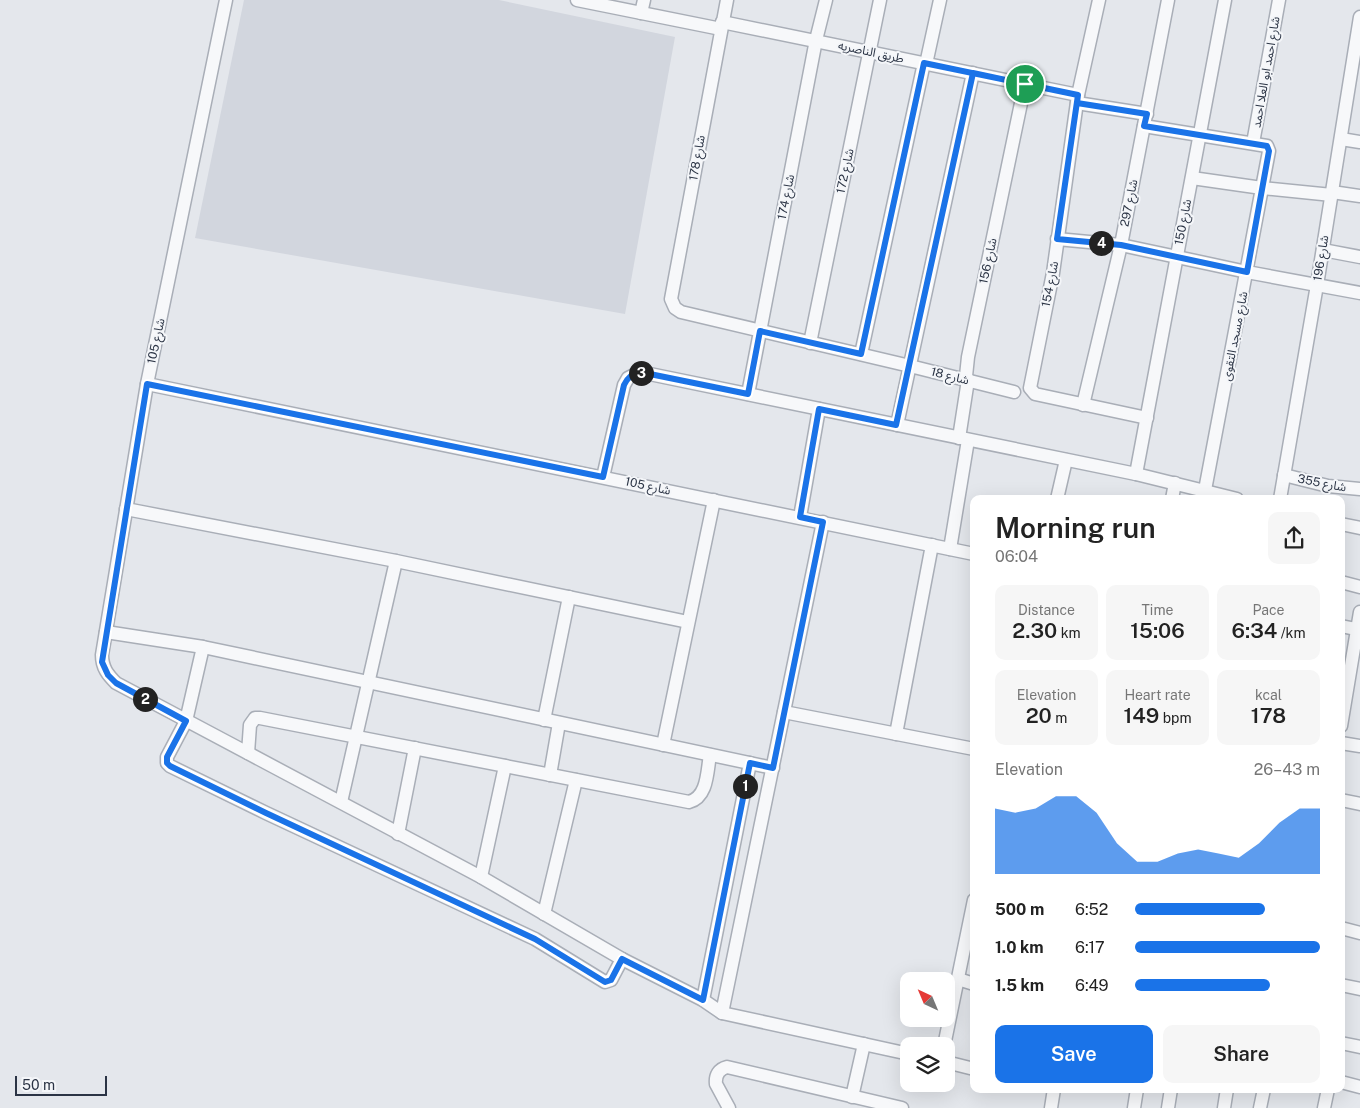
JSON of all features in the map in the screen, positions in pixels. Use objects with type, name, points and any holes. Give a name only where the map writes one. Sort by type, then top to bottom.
[{"type":"street","name":"شارع 105","points":[[226,0],[147,384],[970,553]]},
{"type":"street","name":"طريق الناصريه","points":[[577,0],[641,13],[816,40],[1025,84],[1200,135],[1267,146],[1269,151]]},
{"type":"street","points":[[641,13],[644,0]]},
{"type":"street","name":"شارع 178","points":[[681,312],[675,308],[671,299],[727,0]]},
{"type":"street","name":"شارع 174","points":[[748,394],[816,40],[826,0]]},
{"type":"street","name":"شارع 172","points":[[810,342],[880,0]]},
{"type":"street","points":[[861,354],[940,0]]},
{"type":"street","name":"شارع 154","points":[[1099,0],[1077,99],[1053,273],[1030,388],[1035,394],[1147,418]]},
{"type":"street","name":"شارع 297","points":[[1083,405],[1121,245],[1168,0]]},
{"type":"street","name":"شارع 150","points":[[1136,474],[1225,0]]},
{"type":"street","name":"شارع احمد ابو العلا احمد","points":[[1253,143],[1279,0]]},
{"type":"street","name":"شارع 196","points":[[1281,495],[1359,35],[1360,17]]},
{"type":"street","points":[[896,425],[973,73]]},
{"type":"street","name":"شارع 156","points":[[950,548],[964,439],[968,357],[1025,84]]},
{"type":"street","points":[[1340,139],[1360,142]]},
{"type":"street","name":"شارع مسجد التقوى","points":[[1205,490],[1269,151]]},
{"type":"street","points":[[1192,178],[1262,188],[1360,196]]},
{"type":"street","points":[[1057,239],[1121,245],[1247,272],[1360,293]]},
{"type":"street","points":[[1322,250],[1360,257]]},
{"type":"street","name":"شارع 18","points":[[681,312],[1014,392]]},
{"type":"street","points":[[603,477],[624,385],[628,378],[640,372],[1136,474],[1205,490],[1218,495]]},
{"type":"street","points":[[147,384],[102,662],[108,675],[116,683],[481,877],[622,959],[703,1000],[722,1013],[900,1052]]},
{"type":"street","points":[[800,517],[819,409]]},
{"type":"street","points":[[1058,495],[1066,460]]},
{"type":"street","name":"شارع 355","points":[[1284,475],[1328,486],[1360,489]]},
{"type":"street","points":[[1173,495],[1175,483]]},
{"type":"street","points":[[663,745],[714,500]]},
{"type":"street","points":[[126,509],[396,561],[688,622]]},
{"type":"street","points":[[722,1013],[823,522]]},
{"type":"street","points":[[1345,525],[1360,528]]},
{"type":"street","points":[[896,734],[932,545]]},
{"type":"street","points":[[340,802],[396,561]]},
{"type":"street","points":[[1345,583],[1360,587]]},
{"type":"street","points":[[544,720],[569,597]]},
{"type":"street","points":[[1345,710],[1356,665],[1360,612]]},
{"type":"street","points":[[1345,627],[1359,630]]},
{"type":"street","points":[[106,632],[203,647],[773,768]]},
{"type":"street","points":[[203,647],[186,721],[167,757],[167,763],[170,766],[535,939],[605,982],[611,980],[622,959]]},
{"type":"street","points":[[784,712],[970,748]]},
{"type":"street","points":[[248,753],[250,725],[255,718],[260,718],[689,802],[696,800],[702,794],[710,755]]},
{"type":"street","points":[[550,775],[559,723]]},
{"type":"street","points":[[1345,743],[1360,746]]},
{"type":"street","points":[[398,834],[415,748]]},
{"type":"street","points":[[703,1000],[750,763]]},
{"type":"street","points":[[481,877],[505,766]]},
{"type":"street","points":[[544,914],[576,780]]},
{"type":"street","points":[[1345,801],[1360,804]]},
{"type":"street","points":[[946,1037],[970,920]]},
{"type":"street","points":[[1345,929],[1360,933]]},
{"type":"street","points":[[958,980],[970,983]]},
{"type":"street","points":[[1345,986],[1360,989]]},
{"type":"street","points":[[852,1096],[864,1044]]},
{"type":"street","points":[[1345,1044],[1360,1047]]},
{"type":"street","points":[[955,1064],[970,1067]]},
{"type":"street","points":[[729,1108],[716,1084],[719,1071],[727,1067],[902,1108]]},
{"type":"street","points":[[1345,1083],[1360,1086]]},
{"type":"street","points":[[1050,1108],[1053,1093]]},
{"type":"street","points":[[1134,1108],[1136,1093]]},
{"type":"street","points":[[1168,1108],[1170,1093]]},
{"type":"street","points":[[1224,1108],[1226,1093]]},
{"type":"street","points":[[1260,1108],[1263,1093]]},
{"type":"street","points":[[1324,1108],[1327,1093]]},
{"type":"shaded area","points":[[244,0],[499,0],[675,37],[625,314],[195,238]]},
{"type":"route","points":[[1025,84],[973,73],[910,366],[896,425],[819,409],[800,517],[823,522],[773,768],[750,763],[703,1000],[622,959],[611,980],[605,982],[535,939],[266,813],[167,763],[167,757],[186,721],[116,683],[108,675],[102,662],[147,384],[603,477],[624,385],[628,378],[634,374],[640,372],[748,394],[760,331],[861,354],[924,63],[1078,95],[1057,239],[1121,245],[1247,272],[1269,151],[1267,146],[1144,126],[1147,114],[1077,103],[1078,95],[1025,84]]}]
